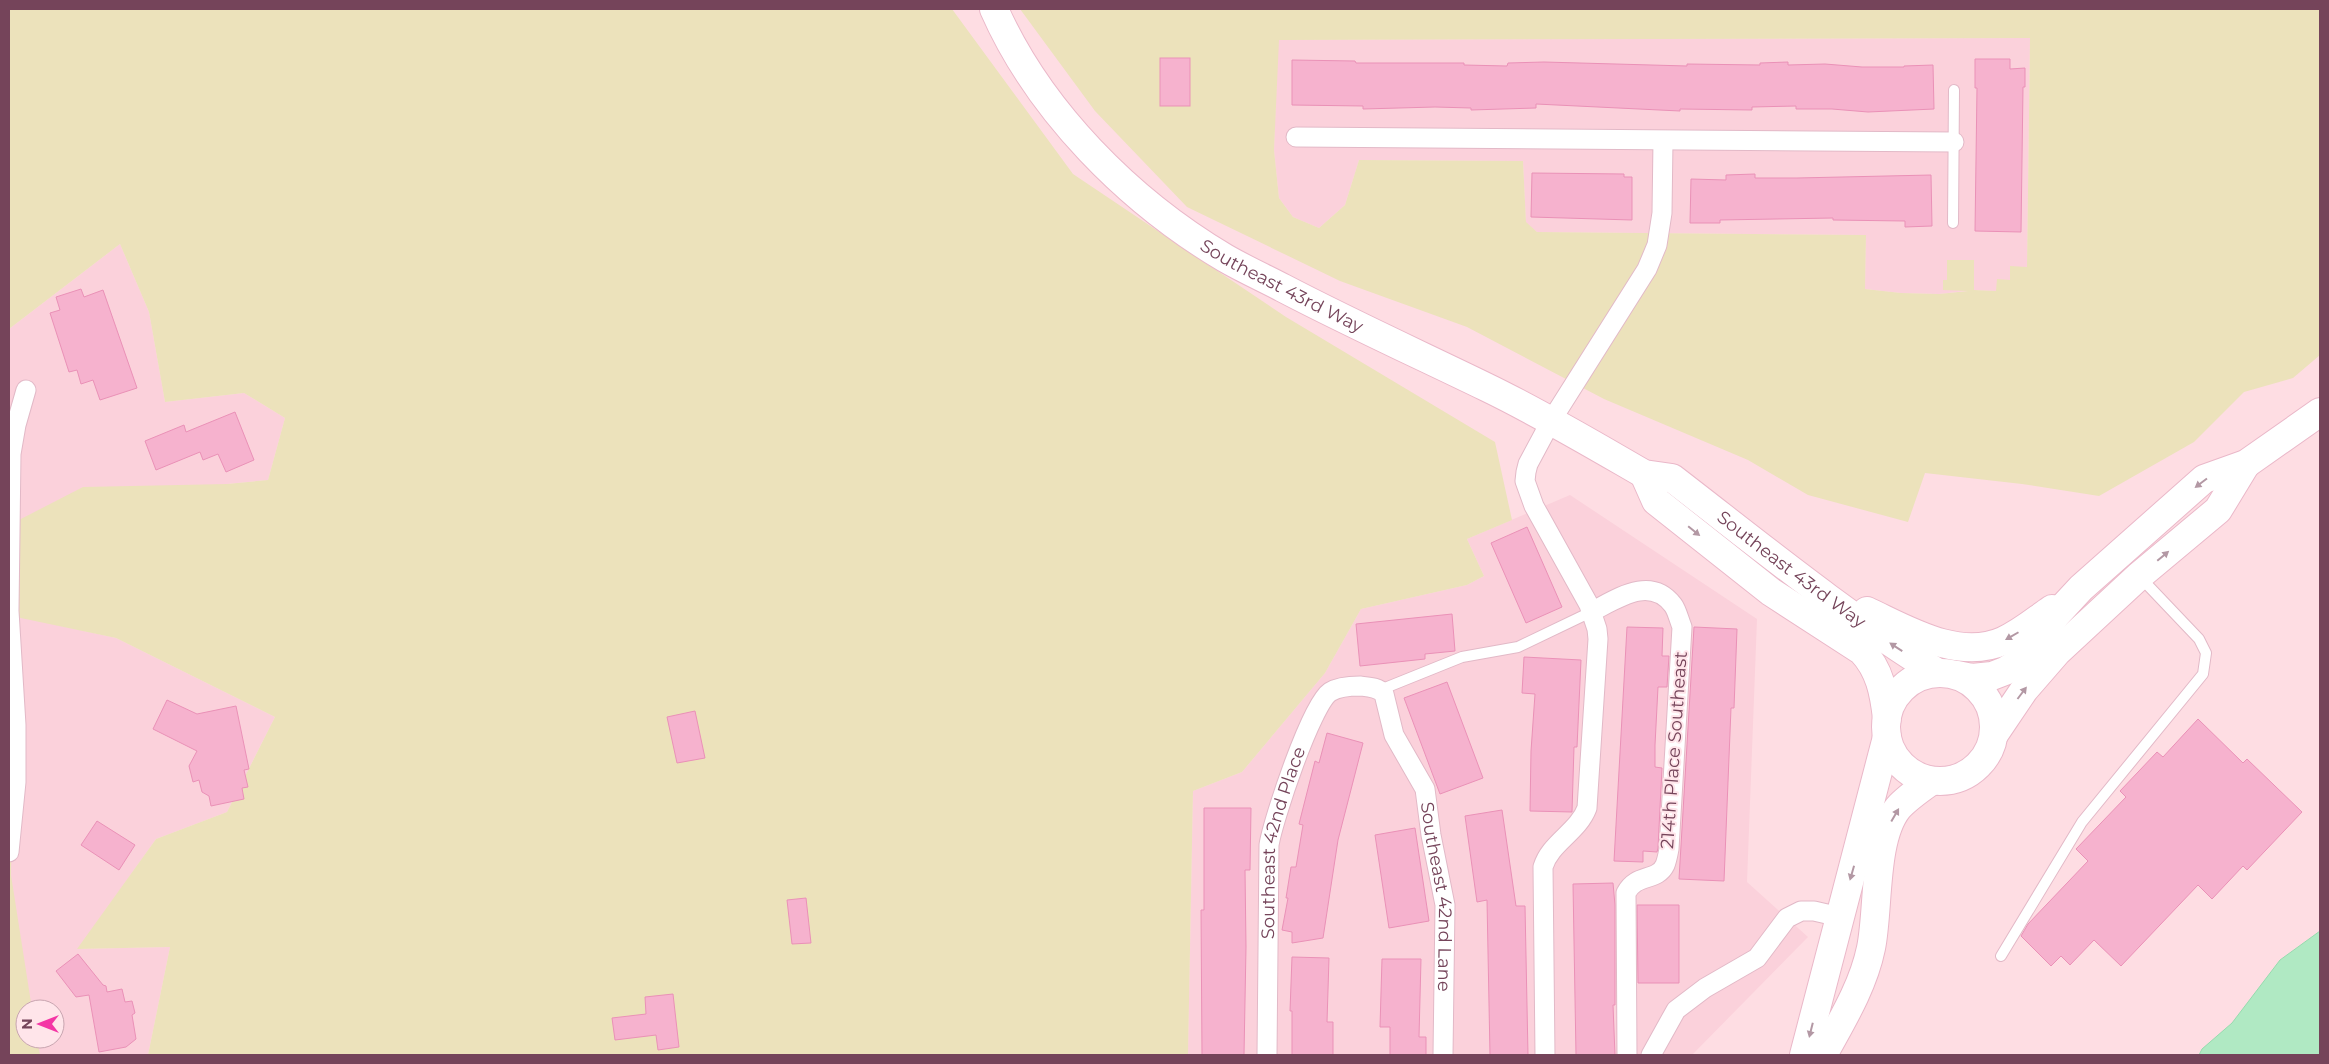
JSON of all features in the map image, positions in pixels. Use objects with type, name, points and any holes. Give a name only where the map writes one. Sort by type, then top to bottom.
[{"type":"main road","name":"Southeast 43rd Way","points":[[994,9],[1023,66],[1044,96],[1082,142],[1174,224],[1242,267],[1551,421],[1644,474],[1672,478],[1858,621],[1947,674]]},
{"type":"main road","points":[[1804,1055],[1887,728],[1891,704],[1899,692],[1910,682],[1924,675],[1947,674],[1972,678],[1992,676],[2005,671],[2020,661],[2062,607],[2081,588],[2204,479],[2246,464],[2320,412]]},
{"type":"main road","points":[[1887,728],[1892,753],[1902,766],[1915,776],[1930,782],[1948,782],[1966,776],[1980,766],[1990,750],[1995,733],[2013,704],[2039,671],[2139,576],[2218,510],[2246,464]]},
{"type":"main road","name":"Southeast 43rd Way","points":[[1644,474],[1656,501],[1771,592],[1862,651],[1869,659],[1882,687],[1887,728]]},
{"type":"main road","points":[[1815,588],[1925,638],[1966,646],[2002,642],[2081,588]]},
{"type":"main road","points":[[1947,674],[1970,682],[1982,691],[1990,704],[1994,718],[1995,733]]},
{"type":"main road","points":[[1823,1055],[1854,997],[1867,965],[1874,931],[1885,835],[1898,808],[1930,782]]},
{"type":"street","points":[[1296,137],[1954,142]]},
{"type":"street","points":[[1545,1055],[1543,868],[1551,852],[1571,833],[1584,817],[1587,808],[1598,639],[1591,612],[1534,506],[1525,481],[1528,464],[1551,421],[1647,269],[1657,245],[1662,213],[1664,141]]},
{"type":"street","points":[[9,852],[16,782],[16,725],[9,611],[11,454],[16,425],[26,390]]},
{"type":"street","name":"214th Place Southeast","points":[[1591,612],[1641,589],[1659,592],[1674,605],[1682,627],[1669,849],[1665,866],[1656,876],[1643,878],[1631,884],[1626,893],[1627,1055]]},
{"type":"street","name":"Southeast 42nd Place","points":[[1267,1055],[1269,845],[1274,821],[1316,710],[1323,700],[1330,692],[1343,687],[1358,686],[1380,690]]},
{"type":"street","name":"Southeast 42nd Lane","points":[[1380,690],[1384,694],[1394,735],[1425,789],[1431,835],[1445,905],[1443,1055]]},
{"type":"street","points":[[1651,1055],[1676,1010],[1705,988],[1757,958],[1787,918],[1801,911],[1814,911],[1840,917]]},
{"type":"lane","points":[[1953,223],[1954,90]]},
{"type":"lane","points":[[2001,956],[2082,822],[2203,674],[2206,654],[2199,639],[2139,576]]},
{"type":"lane","points":[[1380,690],[1462,657],[1518,647],[1591,612]]},
{"type":"shaded area","points":[[9,9],[952,9],[1073,174],[1286,317],[1495,442],[1512,520],[1467,539],[1484,576],[1467,585],[1361,609],[1325,673],[1242,772],[1193,791],[1188,1055],[148,1055],[170,947],[77,949],[156,839],[227,812],[275,717],[116,638],[16,617],[11,875],[30,999],[15,999],[15,1049],[39,1049],[40,1055],[9,1055],[9,482],[15,522],[83,487],[227,484],[268,480],[285,418],[244,393],[165,402],[149,312],[120,244],[9,329]]},
{"type":"shaded area","points":[[1020,9],[2320,9],[2320,355],[2293,378],[2244,392],[2194,442],[2099,496],[2022,484],[1925,473],[1908,522],[1808,495],[1748,460],[1604,399],[1467,327],[1340,281],[1187,207],[1095,111]],"holes":[[[2030,38],[2027,267],[2010,266],[2010,280],[1997,279],[1996,291],[1974,290],[1974,260],[1947,260],[1947,280],[1943,280],[1943,290],[1968,291],[1939,294],[1901,293],[1865,289],[1866,235],[1537,232],[1526,222],[1523,161],[1359,160],[1345,205],[1319,228],[1293,217],[1279,198],[1274,150],[1279,40]]]},
{"type":"shaded area","points":[[2030,38],[2027,267],[1996,291],[1974,290],[1939,294],[1901,293],[1865,289],[1866,235],[1537,232],[1526,223],[1523,161],[1359,160],[1345,205],[1319,228],[1293,217],[1279,198],[1274,150],[1278,40]]},
{"type":"shaded area","points":[[120,244],[149,312],[165,402],[244,393],[285,418],[268,480],[227,484],[16,616],[116,638],[275,717],[227,812],[156,839],[78,949],[170,947],[148,1055],[9,1055],[9,329]]},
{"type":"shaded area","points":[[1570,495],[1757,619],[1747,882],[1808,937],[1692,1055],[1188,1055],[1193,791],[1242,772],[1325,673],[1361,609],[1467,585],[1484,576],[1467,539]]},
{"type":"shaded area","points":[[2320,931],[2320,1055],[2199,1055],[2202,1049],[2232,1023],[2280,960]]},
{"type":"building","points":[[1160,58],[1190,58],[1190,106],[1160,106]]},
{"type":"building","points":[[1975,59],[2010,59],[2010,69],[2025,68],[2025,87],[2023,87],[2021,232],[1975,231],[1977,88],[1975,88]]},
{"type":"building","points":[[1292,60],[1355,61],[1356,63],[1464,63],[1464,65],[1507,66],[1508,63],[1544,62],[1687,66],[1687,64],[1760,65],[1760,63],[1788,62],[1788,65],[1825,64],[1862,67],[1933,65],[1934,109],[1868,112],[1796,109],[1796,106],[1752,107],[1752,110],[1680,109],[1680,111],[1536,104],[1536,108],[1471,110],[1471,108],[1435,107],[1363,109],[1363,106],[1292,105]]},
{"type":"building","points":[[1532,173],[1624,174],[1624,177],[1632,177],[1632,220],[1531,217]]},
{"type":"building","points":[[1755,174],[1755,178],[1931,175],[1932,226],[1905,227],[1905,221],[1833,220],[1833,218],[1720,220],[1720,223],[1690,223],[1691,179],[1726,180],[1726,175]]},
{"type":"building","points":[[81,289],[84,297],[103,290],[137,388],[100,400],[93,380],[81,384],[77,370],[69,372],[50,313],[60,310],[56,297]]},
{"type":"building","points":[[235,412],[254,460],[226,472],[218,454],[203,460],[200,452],[156,470],[145,441],[184,425],[186,432]]},
{"type":"building","points":[[1527,527],[1562,607],[1526,623],[1491,543]]},
{"type":"building","points":[[1452,614],[1455,651],[1425,654],[1425,659],[1360,666],[1356,624]]},
{"type":"building","points":[[1627,627],[1663,628],[1662,656],[1669,656],[1667,687],[1658,687],[1655,767],[1662,768],[1658,848],[1657,852],[1643,851],[1643,862],[1614,861]]},
{"type":"building","points":[[1694,627],[1737,629],[1734,708],[1731,708],[1724,881],[1679,879]]},
{"type":"building","points":[[1524,657],[1581,660],[1577,747],[1574,747],[1572,812],[1530,811],[1531,751],[1535,694],[1522,693]]},
{"type":"building","points":[[1447,682],[1483,778],[1440,794],[1404,698]]},
{"type":"building","points":[[167,700],[197,714],[236,706],[249,769],[244,770],[248,787],[242,788],[244,799],[211,806],[209,796],[202,792],[199,780],[193,782],[189,766],[197,751],[153,729]]},
{"type":"building","points":[[695,711],[705,758],[677,763],[667,717]]},
{"type":"building","points":[[2198,719],[2243,763],[2247,759],[2302,812],[2247,870],[2243,866],[2212,899],[2198,885],[2121,966],[2094,940],[2070,965],[2061,956],[2051,966],[2021,936],[2028,924],[2088,861],[2076,849],[2126,797],[2120,791],[2157,752],[2163,757]]},
{"type":"building","points":[[1327,733],[1363,743],[1338,840],[1323,938],[1292,943],[1292,932],[1282,930],[1291,867],[1296,867],[1303,825],[1299,824],[1315,761],[1319,763]]},
{"type":"building","points":[[1204,808],[1251,808],[1250,870],[1245,870],[1244,1055],[1202,1055],[1201,910],[1204,910]]},
{"type":"building","points":[[1502,810],[1516,906],[1525,906],[1528,1055],[1490,1055],[1487,900],[1477,902],[1465,816]]},
{"type":"building","points":[[97,821],[135,845],[119,870],[81,845]]},
{"type":"building","points":[[1415,828],[1429,921],[1389,928],[1375,835]]},
{"type":"building","points":[[1613,883],[1615,905],[1615,1005],[1613,1005],[1615,1055],[1576,1055],[1573,884]]},
{"type":"building","points":[[806,898],[811,943],[792,944],[787,900]]},
{"type":"building","points":[[1637,905],[1679,905],[1679,983],[1638,983]]},
{"type":"building","points":[[78,954],[103,985],[106,986],[107,992],[122,989],[125,1002],[132,1001],[135,1013],[132,1015],[136,1039],[126,1047],[99,1052],[89,995],[76,997],[56,971]]},
{"type":"building","points":[[1292,957],[1329,958],[1327,1022],[1333,1022],[1333,1055],[1292,1055],[1292,1011],[1290,1011]]},
{"type":"building","points":[[1382,959],[1421,959],[1419,1037],[1426,1037],[1426,1055],[1390,1055],[1390,1027],[1380,1027]]},
{"type":"building","points":[[673,994],[679,1047],[658,1050],[656,1035],[615,1040],[612,1018],[646,1014],[645,997]]}]
